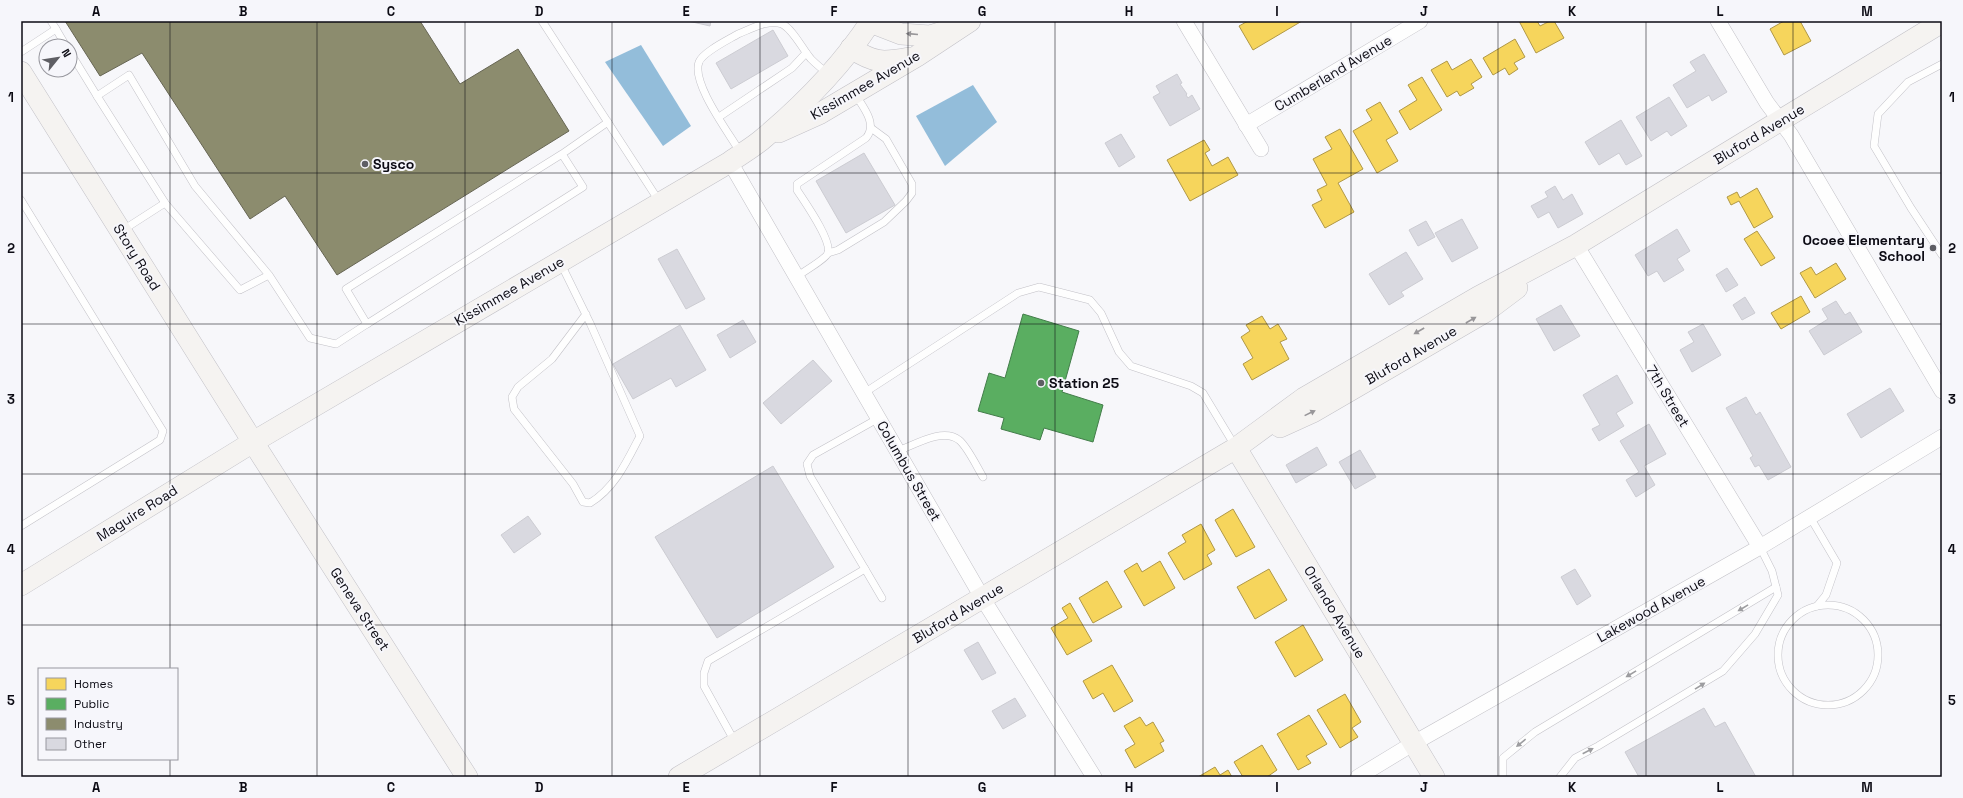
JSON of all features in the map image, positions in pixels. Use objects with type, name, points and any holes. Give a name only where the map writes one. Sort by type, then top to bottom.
[{"type":"street","points":[[1184,21],[1261,149]]},
{"type":"street","name":"Cumberland Avenue","points":[[1246,125],[1420,21]]},
{"type":"street","points":[[1718,21],[1767,103],[1791,135],[1942,391]]},
{"type":"street","name":"Kissimmee Avenue","points":[[253,442],[736,158],[764,138],[811,94],[851,48],[870,22],[901,34],[930,36],[967,23]]},
{"type":"street","name":"Bluford Avenue","points":[[679,777],[1236,448],[1304,398],[1478,297],[1576,245],[1942,22]]},
{"type":"street","name":"Kissimmee Avenue","points":[[764,138],[819,114],[917,56],[967,23]]},
{"type":"street","points":[[851,48],[868,59],[889,62],[917,56]]},
{"type":"street","name":"Story Road","points":[[21,72],[253,442]]},
{"type":"street","name":"Columbus Street","points":[[736,158],[796,277],[983,598],[1094,777]]},
{"type":"street","name":"7th Street","points":[[1576,245],[1760,547]]},
{"type":"street","name":"Lakewood Avenue","points":[[1358,777],[1414,743],[1760,547],[1942,437]]},
{"type":"street","name":"Maguire Road","points":[[21,585],[253,442]]},
{"type":"street","name":"Geneva Street","points":[[253,442],[467,777]]},
{"type":"street","name":"Orlando Avenue","points":[[1236,448],[1434,777]]},
{"type":"lane","points":[[51,21],[61,38]]},
{"type":"lane","points":[[542,21],[660,203]]},
{"type":"lane","points":[[736,158],[719,118],[700,83],[698,75],[699,63],[702,57],[722,43],[740,34],[774,22],[786,26],[806,53],[828,74]]},
{"type":"lane","points":[[21,52],[56,29]]},
{"type":"lane","points":[[719,118],[792,68],[806,53]]},
{"type":"lane","points":[[1942,64],[1908,82],[1878,114],[1874,146],[1911,208],[1942,255]]},
{"type":"lane","points":[[78,65],[165,203],[240,290],[269,275]]},
{"type":"lane","points":[[97,96],[129,75],[196,186],[269,275],[310,338],[336,344],[583,187],[562,154]]},
{"type":"lane","points":[[828,253],[828,247],[823,234],[797,190],[797,184],[870,134],[870,120],[855,92]]},
{"type":"lane","points":[[367,324],[346,289],[562,154],[608,122]]},
{"type":"lane","points":[[796,277],[828,253],[838,250],[884,222],[912,193],[912,184],[886,139],[871,128]]},
{"type":"lane","points":[[21,200],[163,431],[160,440],[21,526]]},
{"type":"lane","points":[[121,231],[165,203]]},
{"type":"lane","points":[[560,262],[586,314],[640,436],[626,463],[613,482],[604,494],[590,503],[582,502],[573,484],[514,409],[512,397],[518,387],[552,358],[586,314]]},
{"type":"lane","points":[[864,393],[1018,293],[1039,287],[1090,300],[1101,313],[1119,352],[1131,366],[1191,386],[1203,393],[1236,448]]},
{"type":"lane","points":[[879,418],[813,455],[807,464],[810,476],[882,598]]},
{"type":"lane","points":[[898,451],[936,436],[950,436],[960,440],[983,476]]},
{"type":"lane","points":[[1810,517],[1837,563],[1826,595],[1817,606],[1802,611],[1789,621],[1780,636],[1777,652],[1779,669],[1786,684],[1798,696],[1813,703],[1830,706],[1846,702],[1861,694],[1872,681],[1878,665],[1879,648],[1874,632],[1864,621],[1850,612],[1834,606],[1817,606]]},
{"type":"lane","points":[[1560,777],[1575,758],[1605,742],[1723,671],[1754,634],[1778,595],[1772,571],[1760,547]]},
{"type":"lane","points":[[736,744],[704,686],[704,673],[708,661],[865,569]]},
{"type":"lane","points":[[1503,777],[1503,758],[1535,732],[1776,588]]},
{"type":"water","points":[[641,45],[691,126],[663,146],[605,62]]},
{"type":"water","points":[[973,85],[997,122],[945,166],[916,116]]},
{"type":"building: Homes","points":[[1248,21],[1302,21],[1253,50],[1239,26]]},
{"type":"building: Homes","points":[[1519,21],[1537,21],[1540,26],[1550,21],[1554,21],[1564,38],[1536,53]]},
{"type":"building: Homes","points":[[1784,21],[1800,21],[1811,41],[1784,55],[1770,29]]},
{"type":"building: Homes","points":[[1515,39],[1525,57],[1514,63],[1518,69],[1509,75],[1505,68],[1493,75],[1483,58]]},
{"type":"building: Homes","points":[[1471,59],[1482,77],[1471,84],[1474,88],[1460,96],[1457,91],[1447,97],[1431,70],[1447,61],[1452,70]]},
{"type":"building: Homes","points":[[1422,77],[1442,110],[1410,130],[1399,111],[1417,100],[1408,85]]},
{"type":"building: Homes","points":[[1380,102],[1398,133],[1386,140],[1398,161],[1377,173],[1353,131],[1372,120],[1366,110]]},
{"type":"building: Homes","points":[[1340,129],[1363,169],[1338,183],[1354,212],[1325,228],[1312,205],[1322,200],[1317,190],[1327,185],[1313,159],[1332,149],[1325,137]]},
{"type":"building: Homes","points":[[1204,140],[1210,150],[1205,153],[1212,166],[1228,157],[1238,175],[1190,201],[1167,160]]},
{"type":"building: Homes","points":[[1757,188],[1773,217],[1754,228],[1739,201],[1731,205],[1727,197],[1737,192],[1740,198]]},
{"type":"building: Homes","points":[[1757,231],[1775,258],[1761,266],[1744,239]]},
{"type":"building: Homes","points":[[1836,263],[1846,279],[1815,298],[1800,273],[1811,267],[1816,275]]},
{"type":"building: Homes","points":[[1801,296],[1810,312],[1781,329],[1771,313]]},
{"type":"building: Homes","points":[[1262,316],[1270,329],[1278,324],[1287,339],[1280,342],[1289,359],[1252,380],[1243,364],[1253,358],[1241,337],[1250,331],[1246,325]]},
{"type":"building: Homes","points":[[1233,509],[1255,547],[1236,557],[1215,520]]},
{"type":"building: Homes","points":[[1201,524],[1215,550],[1207,555],[1212,564],[1184,580],[1168,553],[1186,542],[1182,535]]},
{"type":"building: Homes","points":[[1160,561],[1175,588],[1144,606],[1124,571],[1137,563],[1142,572]]},
{"type":"building: Homes","points":[[1269,569],[1287,600],[1255,619],[1237,587]]},
{"type":"building: Homes","points":[[1107,581],[1122,607],[1093,623],[1079,598]]},
{"type":"building: Homes","points":[[1070,603],[1092,641],[1067,655],[1051,628],[1068,618],[1062,608]]},
{"type":"building: Homes","points":[[1303,625],[1323,660],[1295,677],[1275,642]]},
{"type":"building: Homes","points":[[1112,665],[1133,701],[1114,712],[1103,693],[1093,699],[1083,681]]},
{"type":"building: Homes","points":[[1345,694],[1361,722],[1352,728],[1358,737],[1340,748],[1317,710]]},
{"type":"building: Homes","points":[[1309,715],[1327,744],[1306,756],[1311,763],[1298,770],[1277,734]]},
{"type":"building: Homes","points":[[1140,717],[1146,726],[1153,722],[1164,741],[1160,743],[1164,751],[1135,768],[1125,750],[1135,744],[1124,726]]},
{"type":"building: Homes","points":[[1262,745],[1277,770],[1267,777],[1243,777],[1234,762]]},
{"type":"building: Homes","points":[[1215,767],[1220,775],[1228,770],[1232,777],[1198,777]]},
{"type":"building: Public","points":[[1023,314],[1079,331],[1062,392],[1103,405],[1093,442],[1044,428],[1040,440],[1001,429],[1004,418],[978,411],[989,373],[1005,378]]},
{"type":"building: Industry","name":"Sysco","points":[[65,21],[420,21],[460,84],[518,49],[569,131],[337,275],[285,196],[250,219],[142,53],[100,76],[78,41],[78,38],[76,38]]},
{"type":"building: Other","points":[[688,21],[711,21],[710,26]]},
{"type":"building: Other","points":[[773,30],[788,56],[731,89],[716,63]]},
{"type":"building: Other","points":[[1704,54],[1727,92],[1712,101],[1709,95],[1687,108],[1673,85],[1696,71],[1690,62]]},
{"type":"building: Other","points":[[1177,74],[1182,83],[1180,84],[1187,94],[1186,95],[1188,98],[1192,95],[1200,109],[1170,126],[1153,97],[1160,93],[1156,86]]},
{"type":"building: Other","points":[[1669,97],[1687,126],[1671,136],[1667,131],[1651,141],[1636,117]]},
{"type":"building: Other","points":[[1621,120],[1642,156],[1626,165],[1619,153],[1599,165],[1585,142]]},
{"type":"building: Other","points":[[1121,134],[1135,157],[1119,167],[1105,143]]},
{"type":"building: Other","points":[[864,153],[895,205],[846,233],[816,181]]},
{"type":"building: Other","points":[[1555,186],[1563,200],[1572,194],[1583,214],[1558,228],[1549,212],[1538,218],[1531,206],[1548,197],[1545,192]]},
{"type":"building: Other","points":[[1462,219],[1478,248],[1452,262],[1435,233]]},
{"type":"building: Other","points":[[1426,221],[1435,237],[1418,246],[1409,230]]},
{"type":"building: Other","points":[[1677,229],[1690,251],[1677,259],[1684,270],[1664,282],[1657,271],[1648,276],[1635,255]]},
{"type":"building: Other","points":[[677,249],[705,299],[686,309],[658,259]]},
{"type":"building: Other","points":[[1406,252],[1423,279],[1401,292],[1404,296],[1389,305],[1369,274]]},
{"type":"building: Other","points":[[1727,268],[1738,285],[1726,292],[1716,275]]},
{"type":"building: Other","points":[[1745,297],[1755,313],[1742,320],[1733,305]]},
{"type":"building: Other","points":[[1836,301],[1845,315],[1850,312],[1862,332],[1824,355],[1809,331],[1828,319],[1822,309]]},
{"type":"building: Other","points":[[1561,305],[1580,336],[1554,351],[1536,319]]},
{"type":"building: Other","points":[[743,320],[756,342],[730,358],[717,335]]},
{"type":"building: Other","points":[[1703,324],[1721,355],[1692,372],[1680,350],[1694,342],[1688,332]]},
{"type":"building: Other","points":[[680,325],[706,370],[676,387],[671,378],[633,399],[613,364]]},
{"type":"building: Other","points":[[813,360],[832,381],[781,424],[763,403]]},
{"type":"building: Other","points":[[1617,375],[1633,403],[1616,413],[1624,426],[1599,441],[1592,429],[1600,425],[1583,395]]},
{"type":"building: Other","points":[[1890,388],[1904,411],[1861,438],[1847,414]]},
{"type":"building: Other","points":[[1746,397],[1756,415],[1760,412],[1791,467],[1768,480],[1759,465],[1755,467],[1750,458],[1753,456],[1726,408]]},
{"type":"building: Other","points":[[1649,424],[1666,454],[1644,466],[1655,485],[1636,497],[1626,480],[1639,472],[1620,441]]},
{"type":"building: Other","points":[[1317,447],[1327,465],[1296,483],[1286,465]]},
{"type":"building: Other","points":[[1360,450],[1376,477],[1355,489],[1339,462]]},
{"type":"building: Other","points":[[773,466],[834,567],[717,638],[655,537]]},
{"type":"building: Other","points":[[528,516],[541,534],[514,553],[501,535]]},
{"type":"building: Other","points":[[1575,569],[1591,596],[1577,605],[1561,577]]},
{"type":"building: Other","points":[[978,642],[996,673],[982,680],[964,650]]},
{"type":"building: Other","points":[[1015,698],[1026,716],[1003,729],[992,711]]},
{"type":"building: Other","points":[[1704,708],[1715,727],[1725,722],[1756,777],[1639,777],[1625,752]]},
{"type":"place","name":"Sysco","points":[[365,164]]},
{"type":"place","name":"Ocoee Elementary School","points":[[1933,248]]},
{"type":"place","name":"Station 25","points":[[1041,383]]}]
